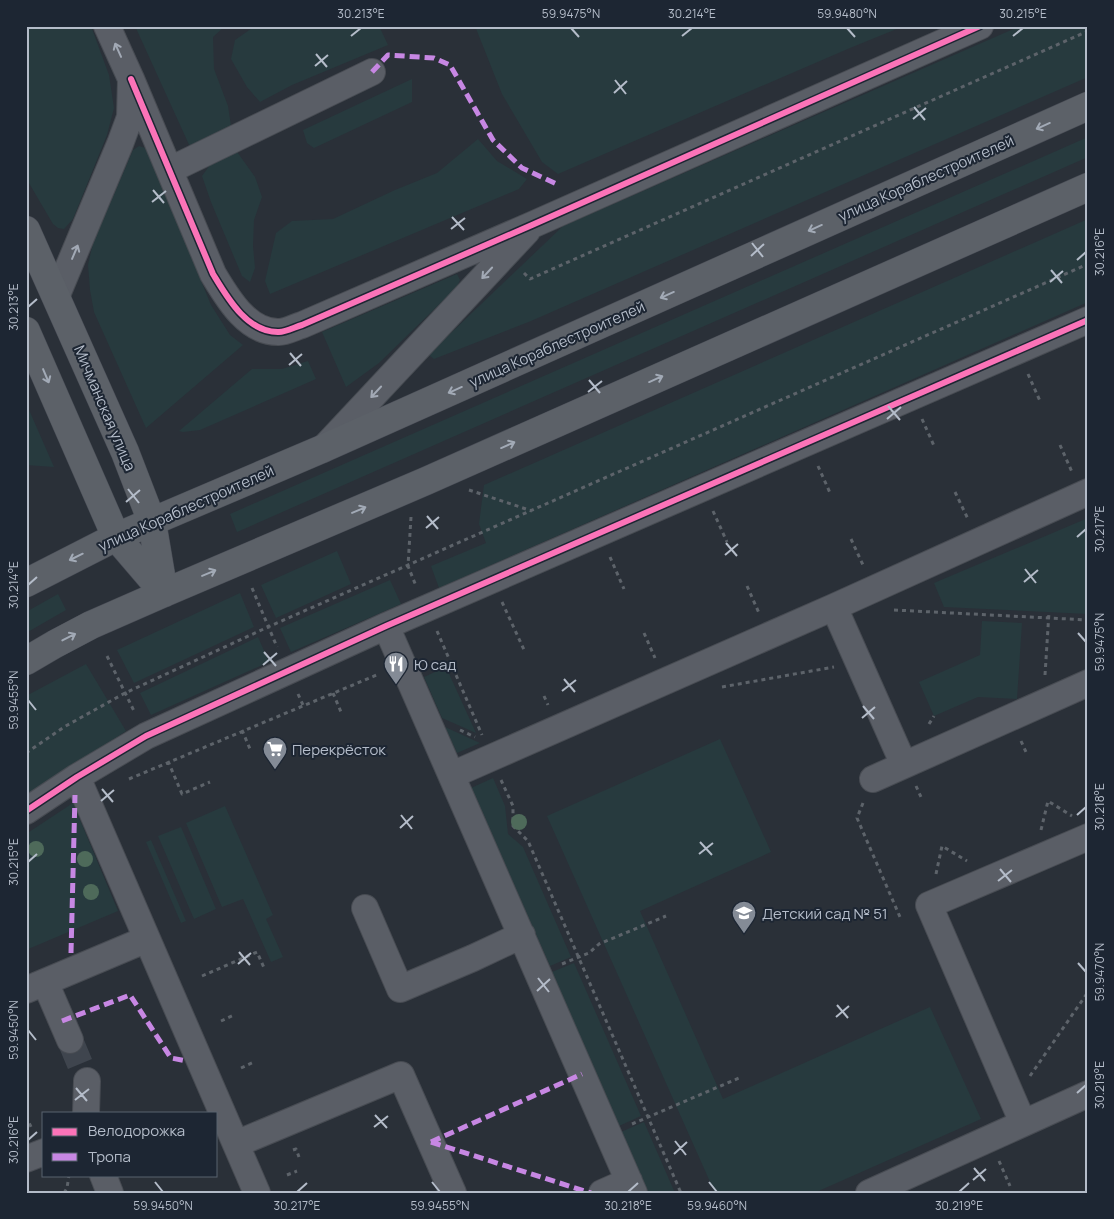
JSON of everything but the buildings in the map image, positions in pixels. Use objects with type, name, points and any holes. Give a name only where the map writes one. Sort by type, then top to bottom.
[{"type":"main road","name":"улица Кораблестроителей","points":[[26,583],[116,537],[322,449],[1088,106]]},
{"type":"main road","points":[[26,661],[91,626],[164,593],[426,481],[1088,186]]},
{"type":"main road","name":"Мичманская улица","points":[[26,230],[125,452],[152,522],[164,593]]},
{"type":"main road","points":[[26,331],[116,537],[164,593]]},
{"type":"street","points":[[107,26],[214,274],[226,296],[240,314],[259,328],[279,332],[302,325],[532,225],[980,26]]},
{"type":"street","points":[[170,170],[372,72]]},
{"type":"street","points":[[56,297],[130,117],[131,80]]},
{"type":"street","points":[[322,449],[532,225]]},
{"type":"street","points":[[26,811],[77,777],[146,736],[386,626],[1088,320]]},
{"type":"street","points":[[452,775],[834,607],[1088,492]]},
{"type":"street","points":[[834,607],[904,765]]},
{"type":"street","points":[[386,626],[632,1187],[602,1193]]},
{"type":"street","points":[[873,779],[1088,682]]},
{"type":"street","points":[[77,777],[257,1193]]},
{"type":"street","points":[[1018,1112],[929,905],[1084,828]]},
{"type":"street","points":[[365,908],[400,988],[473,958],[522,935]]},
{"type":"street","points":[[70,1040],[35,986],[147,939]]},
{"type":"street","points":[[236,1144],[401,1076],[453,1193]]},
{"type":"street","points":[[86,1112],[87,1081]]},
{"type":"street","points":[[870,1193],[1018,1112],[1088,1094]]},
{"type":"street","points":[[26,1159],[42,1153]]},
{"type":"street","points":[[103,1176],[110,1193]]},
{"type":"path","points":[[504,255],[530,279],[1088,31]]},
{"type":"path","points":[[26,753],[64,727],[125,692],[1088,264]]},
{"type":"path","points":[[1026,368],[1040,401]]},
{"type":"path","points":[[920,415],[935,448]]},
{"type":"path","points":[[816,461],[831,495]]},
{"type":"path","points":[[466,489],[532,511]]},
{"type":"path","points":[[712,507],[727,542]]},
{"type":"path","points":[[411,511],[408,566],[418,589]]},
{"type":"path","points":[[608,553],[624,589]]},
{"type":"path","points":[[501,600],[525,652]]},
{"type":"path","points":[[892,610],[1088,620]]},
{"type":"path","points":[[1043,703],[1049,612]]},
{"type":"path","points":[[436,629],[513,806],[513,826],[528,841],[681,1193]]},
{"type":"path","points":[[107,656],[146,736]]},
{"type":"path","points":[[719,687],[859,663]]},
{"type":"path","points":[[210,782],[182,794],[168,761],[382,673]]},
{"type":"path","points":[[333,693],[341,712]]},
{"type":"path","points":[[242,730],[250,749]]},
{"type":"path","points":[[873,779],[858,818],[900,917]]},
{"type":"path","points":[[1048,801],[1084,828]]},
{"type":"path","points":[[539,974],[589,953],[599,944],[666,916]]},
{"type":"path","points":[[202,976],[257,952],[265,970]]},
{"type":"path","points":[[1018,1112],[1088,992]]},
{"type":"path","points":[[221,1020],[234,1015]]},
{"type":"path","points":[[241,1068],[254,1062]]},
{"type":"path","points":[[609,1134],[739,1078]]},
{"type":"path","points":[[297,1152],[299,1157]]},
{"type":"path","points":[[287,1175],[297,1171]]},
{"type":"path","points":[[64,1193],[67,1188],[69,1176]]},
{"type":"green space","points":[[26,26],[91,26],[109,75],[114,108],[107,135],[73,219],[64,229],[58,228],[53,224],[26,178]]},
{"type":"green space","points":[[135,26],[225,26],[213,37],[214,69],[228,106],[231,126],[191,149]]},
{"type":"green space","points":[[255,26],[379,26],[388,45],[292,85],[260,102],[247,87],[231,59],[235,40]]},
{"type":"green space","points":[[475,26],[904,26],[558,174],[542,162],[502,94]]},
{"type":"green space","points":[[1020,26],[1088,26],[1088,77],[531,321],[434,359],[430,356],[430,353],[563,226]]},
{"type":"green space","points":[[412,79],[412,102],[314,148],[307,143],[303,130]]},
{"type":"green space","points":[[1088,137],[1088,157],[237,532],[230,514]]},
{"type":"green space","points":[[478,139],[497,161],[527,179],[519,189],[270,294],[265,281],[276,233],[292,221],[333,219],[437,173]]},
{"type":"green space","points":[[139,146],[145,148],[149,154],[211,305],[230,335],[243,345],[146,428],[94,312],[88,265],[93,243],[133,150]]},
{"type":"green space","points":[[235,149],[255,177],[262,197],[254,220],[253,246],[255,268],[250,282],[242,276],[202,176],[215,158]]},
{"type":"green space","points":[[1088,219],[1088,302],[439,588],[431,566],[486,543],[479,524],[484,485]]},
{"type":"green space","points":[[457,274],[460,280],[457,287],[379,363],[346,387],[322,332]]},
{"type":"green space","points":[[308,361],[316,379],[200,430],[179,431],[252,369],[282,369]]},
{"type":"green space","points":[[26,403],[54,467],[26,465]]},
{"type":"green space","points":[[1088,518],[1088,614],[944,607],[934,583]]},
{"type":"green space","points":[[337,551],[351,584],[276,618],[261,585]]},
{"type":"green space","points":[[390,580],[401,604],[291,652],[280,628]]},
{"type":"green space","points":[[240,593],[254,627],[134,683],[117,650]]},
{"type":"green space","points":[[58,594],[66,610],[26,633],[26,612]]},
{"type":"green space","points":[[982,621],[1022,623],[1017,699],[978,697],[934,716],[919,682],[980,655]]},
{"type":"green space","points":[[258,637],[269,662],[151,715],[140,693]]},
{"type":"green space","points":[[86,664],[126,731],[26,797],[26,696]]},
{"type":"green space","points":[[446,667],[476,733],[442,718],[424,677]]},
{"type":"green space","points":[[445,727],[480,743],[457,753]]},
{"type":"green space","points":[[720,739],[771,852],[640,911],[723,1099],[930,1007],[981,1119],[814,1193],[715,1193],[547,816]]},
{"type":"green space","points":[[493,778],[505,806],[508,834],[523,847],[571,957],[550,966],[471,788]]},
{"type":"green space","points":[[73,803],[118,911],[26,950],[26,834]]},
{"type":"green space","points":[[225,806],[273,915],[266,919],[283,957],[271,962],[243,899],[222,907],[186,823]]},
{"type":"green space","points":[[181,827],[216,909],[194,919],[158,836]]},
{"type":"green space","points":[[151,840],[186,921],[181,923],[146,842]]},
{"type":"green space","points":[[574,963],[641,1116],[619,1126],[552,972]]},
{"type":"green space","points":[[644,1122],[675,1193],[648,1193],[621,1132]]},
{"type":"tunnel","points":[[70,1040],[87,1081]]},
{"type":"marked path","points":[[372,72],[388,55],[434,58],[450,65],[493,140],[522,168],[559,185]]},
{"type":"marked path","points":[[71,953],[75,795]]},
{"type":"marked path","points":[[62,1021],[130,995],[171,1058],[187,1061]]},
{"type":"marked path","points":[[431,1142],[582,1074]]},
{"type":"marked path","points":[[431,1142],[591,1193]]},
{"type":"cycle path","points":[[131,79],[213,274],[232,303],[248,320],[257,327],[279,332],[302,325],[532,225],[980,26]]},
{"type":"cycle path","points":[[26,811],[77,777],[146,736],[386,626],[1088,320]]},
{"type":"place","name":"Ю сад","points":[[396,685]]},
{"type":"place","name":"Перекрёсток","points":[[275,770]]},
{"type":"place","name":"Детский сад № 51","points":[[744,934]]}]
